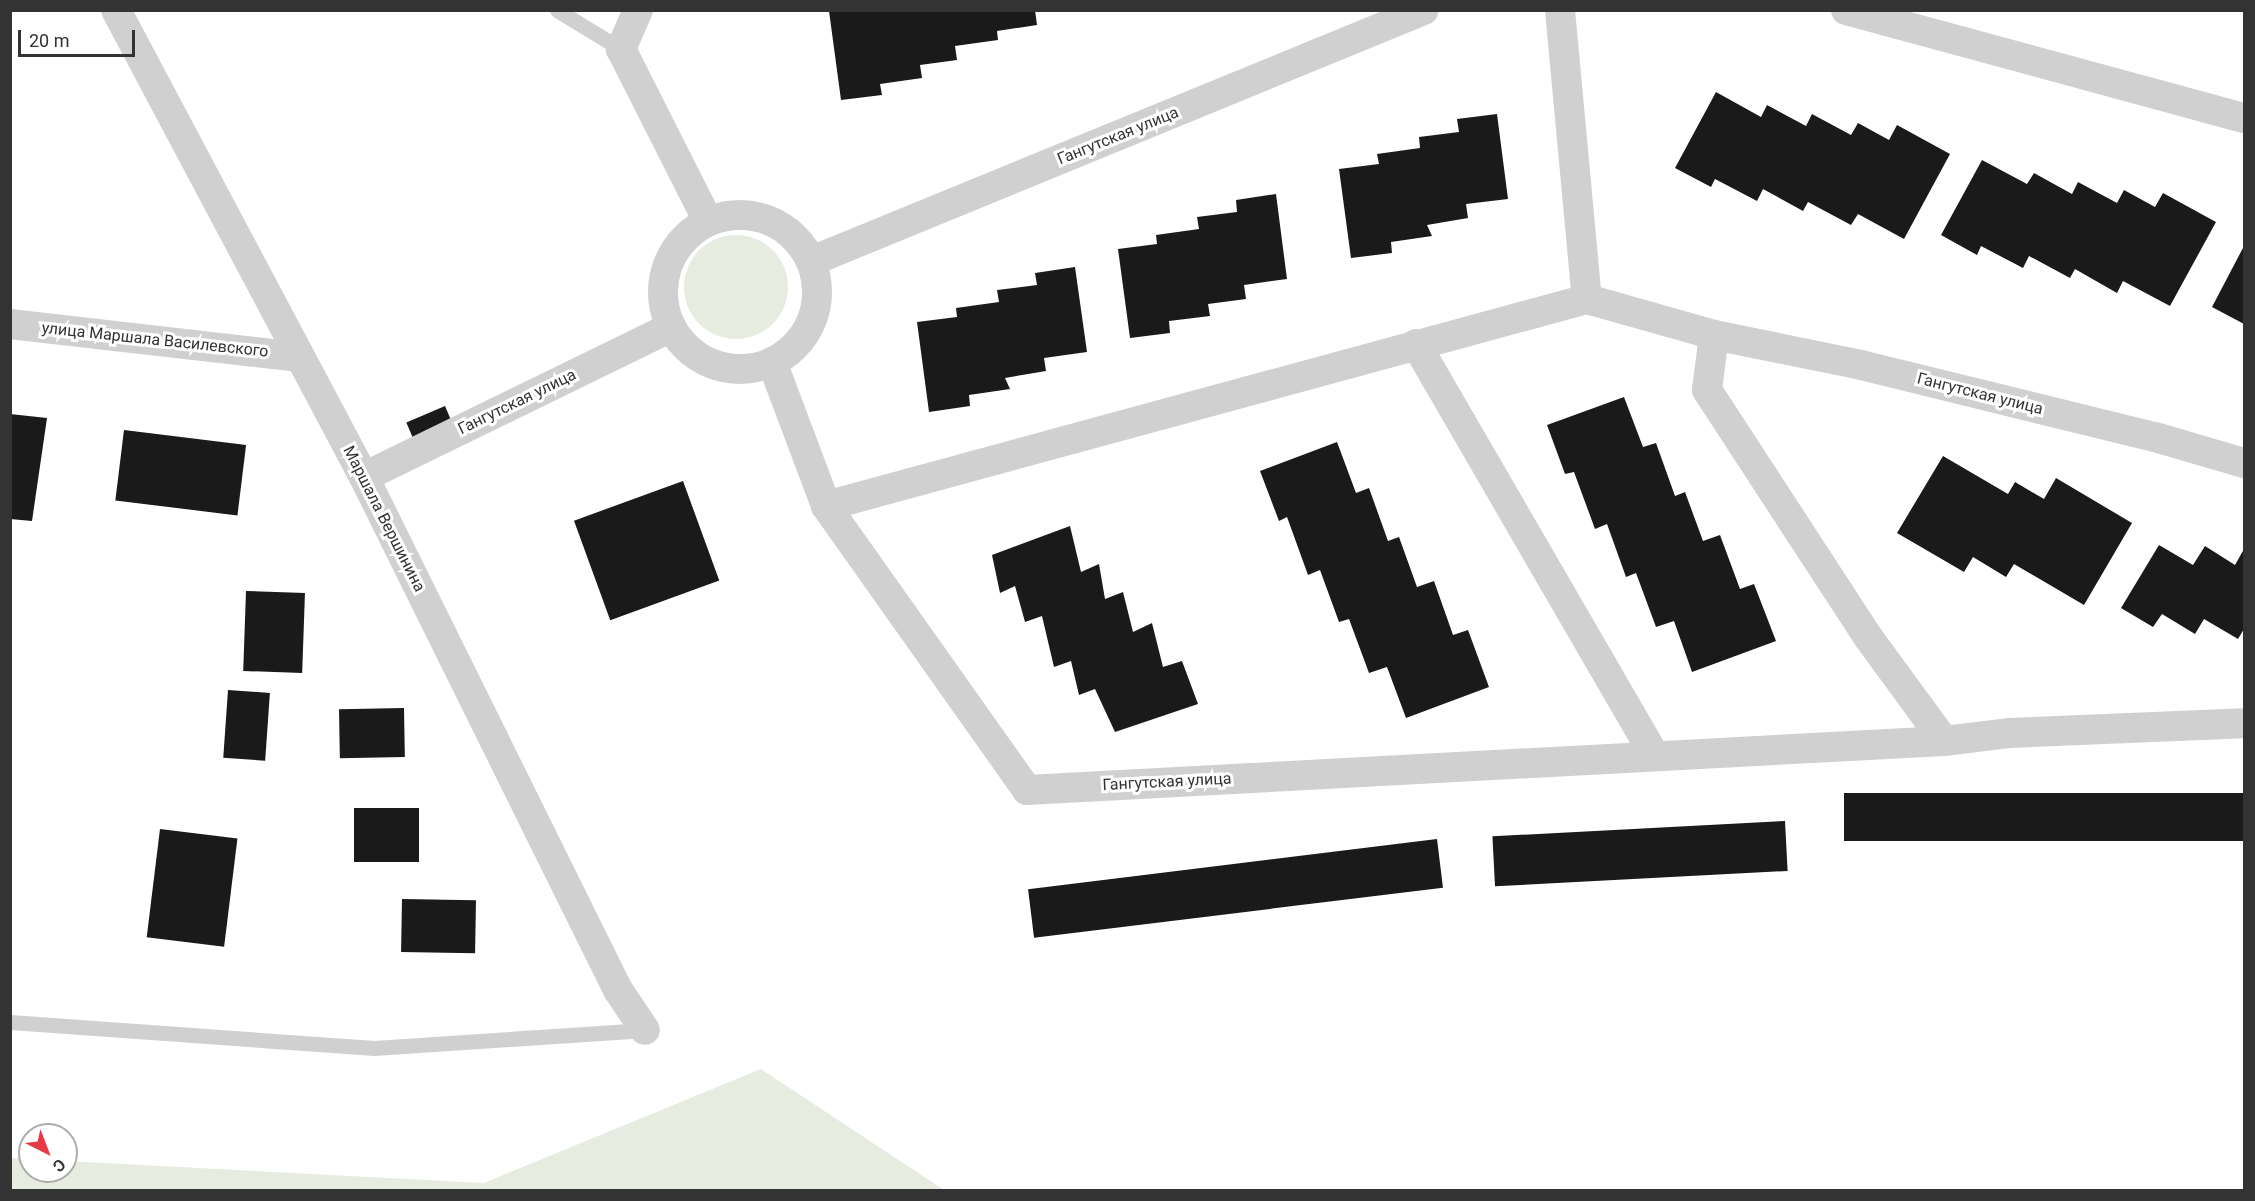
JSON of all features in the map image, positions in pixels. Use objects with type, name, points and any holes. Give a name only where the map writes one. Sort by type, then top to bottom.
[{"type":"street","name":"Маршала Вершинина","points":[[116,10],[364,477],[618,990],[645,1030]]},
{"type":"street","points":[[638,10],[621,49],[708,221]]},
{"type":"street","name":"Гангутская улица","points":[[812,261],[1424,10]]},
{"type":"street","points":[[826,506],[1587,298],[1560,10]]},
{"type":"street","points":[[1846,10],[2244,118]]},
{"type":"street","points":[[732,214],[756,215],[779,224],[798,240],[812,261],[818,287],[815,313],[803,337],[784,355],[760,367],[734,369],[708,362],[687,348],[671,327],[663,301],[664,277],[673,254],[688,234],[708,221],[732,214]]},
{"type":"street","name":"Гангутская улица","points":[[1587,298],[1714,335],[1873,368],[2155,437],[2244,463]]},
{"type":"street","name":"улица Маршала Василевского","points":[[10,324],[300,357]]},
{"type":"street","name":"Гангутская улица","points":[[364,477],[671,327]]},
{"type":"street","points":[[1714,335],[1707,390],[1868,637],[1944,741]]},
{"type":"street","points":[[1416,344],[1654,754]]},
{"type":"street","name":"Гангутская улица","points":[[772,362],[826,506],[1027,790],[1654,754],[1944,741],[2009,733],[2244,723]]},
{"type":"lane","points":[[557,10],[621,49]]},
{"type":"lane","points":[[10,1022],[374,1048],[645,1030]]},
{"type":"shaded area","points":[[736,235],[756,239],[773,250],[784,267],[788,287],[784,307],[773,324],[756,335],[736,339],[716,335],[699,324],[688,307],[684,287],[688,267],[699,250],[716,239]]},
{"type":"shaded area","points":[[761,1069],[944,1190],[11,1190],[11,1158],[18,1158],[18,1183],[78,1183],[78,1162],[484,1183]]},
{"type":"building","points":[[1035,10],[1037,25],[997,31],[998,40],[955,46],[957,60],[920,65],[922,78],[880,84],[882,95],[841,100],[829,11]]},
{"type":"building","points":[[1716,92],[1761,117],[1767,105],[1806,126],[1812,114],[1851,135],[1858,123],[1889,140],[1897,125],[1950,154],[1904,239],[1858,214],[1851,225],[1808,202],[1803,211],[1763,189],[1757,201],[1715,179],[1711,187],[1675,168]]},
{"type":"building","points":[[1497,114],[1508,199],[1466,204],[1468,218],[1427,225],[1432,236],[1391,242],[1392,253],[1351,258],[1339,169],[1379,164],[1377,154],[1420,148],[1419,137],[1459,132],[1457,119]]},
{"type":"building","points":[[1982,160],[2027,184],[2034,173],[2072,194],[2078,182],[2117,203],[2124,190],[2155,207],[2163,193],[2216,222],[2170,306],[2123,281],[2117,293],[2075,269],[2070,278],[2029,256],[2023,268],[1981,246],[1977,255],[1941,235]]},
{"type":"building","points":[[1276,194],[1287,279],[1244,285],[1246,299],[1208,304],[1210,316],[1169,321],[1170,333],[1130,338],[1118,249],[1157,244],[1156,235],[1199,229],[1197,217],[1237,212],[1236,200]]},
{"type":"building","points":[[2244,246],[2244,324],[2212,307]]},
{"type":"building","points":[[1075,267],[1087,352],[1044,358],[1046,371],[1005,378],[1010,389],[969,395],[970,406],[929,412],[917,322],[957,317],[956,308],[999,302],[997,290],[1037,285],[1035,273]]},
{"type":"building","points":[[1624,397],[1643,447],[1656,443],[1675,496],[1685,492],[1703,541],[1720,535],[1740,589],[1754,584],[1776,641],[1692,672],[1674,621],[1656,627],[1636,573],[1626,577],[1607,524],[1595,529],[1574,472],[1565,474],[1547,425]]},
{"type":"building","points":[[445,406],[461,444],[422,460],[406,422]]},
{"type":"building","points":[[10,414],[47,418],[32,521],[10,519]]},
{"type":"building","points":[[124,430],[246,445],[237,515],[115,500]]},
{"type":"building","points":[[1337,442],[1356,493],[1369,488],[1388,541],[1399,537],[1417,587],[1434,581],[1453,635],[1468,630],[1489,687],[1406,718],[1387,667],[1369,673],[1349,619],[1339,622],[1320,570],[1308,575],[1287,517],[1279,521],[1260,471]]},
{"type":"building","points":[[1943,456],[2008,494],[2015,482],[2044,499],[2056,478],[2132,523],[2084,605],[2014,564],[2006,577],[1973,557],[1964,572],[1897,533]]},
{"type":"building","points":[[683,481],[719,581],[610,620],[574,521]]},
{"type":"building","points":[[1070,526],[1081,572],[1099,564],[1105,599],[1123,592],[1133,632],[1152,623],[1163,667],[1182,661],[1198,704],[1115,732],[1095,689],[1079,695],[1071,661],[1054,667],[1042,616],[1025,622],[1015,586],[1000,593],[992,555]]},
{"type":"building","points":[[2159,545],[2193,565],[2205,546],[2235,565],[2244,549],[2244,629],[2238,639],[2204,619],[2195,634],[2162,614],[2153,627],[2121,608]]},
{"type":"building","points":[[246,591],[305,593],[302,673],[243,671]]},
{"type":"building","points":[[228,690],[270,693],[265,761],[223,758]]},
{"type":"building","points":[[404,708],[405,757],[340,758],[339,709]]},
{"type":"building","points":[[1844,793],[2244,793],[2244,841],[1844,841]]},
{"type":"building","points":[[354,808],[419,808],[419,862],[354,862]]},
{"type":"building","points":[[1785,821],[1788,871],[1495,886],[1492,836]]},
{"type":"building","points":[[160,829],[237,839],[224,947],[147,937]]},
{"type":"building","points":[[1437,839],[1443,888],[1034,938],[1028,889]]},
{"type":"building","points":[[402,899],[476,900],[475,953],[401,952]]}]
